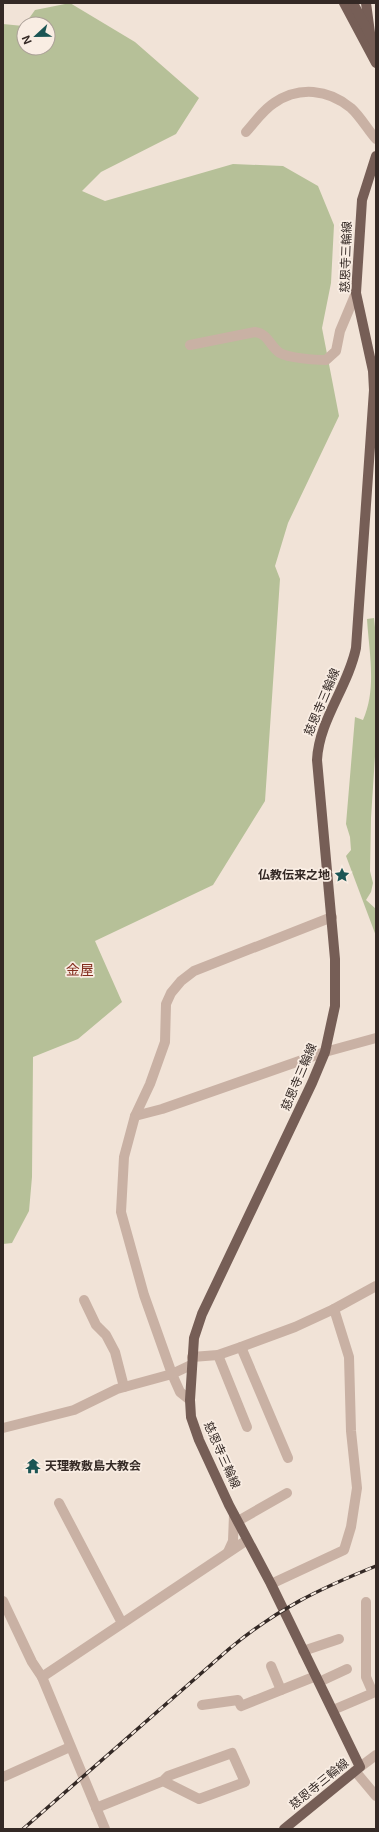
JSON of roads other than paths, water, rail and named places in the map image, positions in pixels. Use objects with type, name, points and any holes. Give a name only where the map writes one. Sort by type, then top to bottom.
[{"type":"main road","points":[[342,3],[376,63]]},
{"type":"main road","points":[[353,3],[375,49]]},
{"type":"main road","points":[[366,3],[375,49]]},
{"type":"main road","name":"慈恩寺三輪線","points":[[284,1829],[357,1769],[333,1710],[271,1584],[236,1518],[199,1440],[191,1417],[190,1400],[192,1361],[194,1338],[202,1314],[258,1200],[325,1052],[335,1006],[335,959],[332,917],[317,760],[318,745],[353,663],[361,613],[374,390],[373,371],[356,293],[362,200],[376,156]]},
{"type":"street","points":[[342,3],[351,22],[375,49]]},
{"type":"street","points":[[246,132],[273,103],[295,93],[316,90],[351,108],[376,139]]},
{"type":"street","points":[[190,345],[255,332],[261,333],[265,336],[275,349],[285,355],[326,360],[336,351],[340,331],[356,293]]},
{"type":"street","points":[[190,1400],[180,1392],[172,1374],[144,1295],[121,1212],[124,1157],[135,1116],[150,1084],[165,1042],[166,1004],[171,993],[180,981],[194,971],[332,917]]},
{"type":"street","points":[[135,1116],[162,1109],[325,1052],[376,1038]]},
{"type":"street","points":[[3,1428],[74,1410],[124,1387],[172,1374],[192,1361],[218,1355],[295,1327],[334,1309],[376,1286]]},
{"type":"street","points":[[84,1300],[96,1324],[106,1335],[115,1352],[124,1387]]},
{"type":"street","points":[[271,1584],[344,1550],[351,1527],[357,1488],[351,1431],[349,1357],[334,1309]]},
{"type":"street","points":[[241,1347],[288,1458]]},
{"type":"street","points":[[218,1355],[247,1427]]},
{"type":"street","points":[[228,1552],[233,1541],[236,1518],[287,1493]]},
{"type":"street","points":[[59,1503],[122,1624]]},
{"type":"street","points":[[42,1677],[248,1540]]},
{"type":"street","points":[[3,1601],[32,1662],[42,1677],[105,1829]]},
{"type":"street","points":[[333,1710],[373,1693],[366,1677],[366,1602]]},
{"type":"street","points":[[303,1651],[339,1638]]},
{"type":"street","points":[[270,1666],[281,1690]]},
{"type":"street","points":[[202,1705],[238,1700],[241,1706],[281,1690],[347,1669]]},
{"type":"street","points":[[3,1777],[70,1747]]},
{"type":"street","points":[[96,1808],[163,1781],[168,1776],[232,1753],[245,1782],[200,1799],[163,1781]]},
{"type":"street","points":[[376,1755],[357,1769],[376,1796]]},
{"type":"railway","points":[[23,1829],[229,1649],[264,1622],[299,1601],[376,1566]]},
{"type":"place","name":"仏教伝来之地","points":[[342,875]]},
{"type":"place","name":"天理教敷島大教会","points":[[33,1466]]},
{"type":"district","name":"金屋","points":[[80,970]]}]
